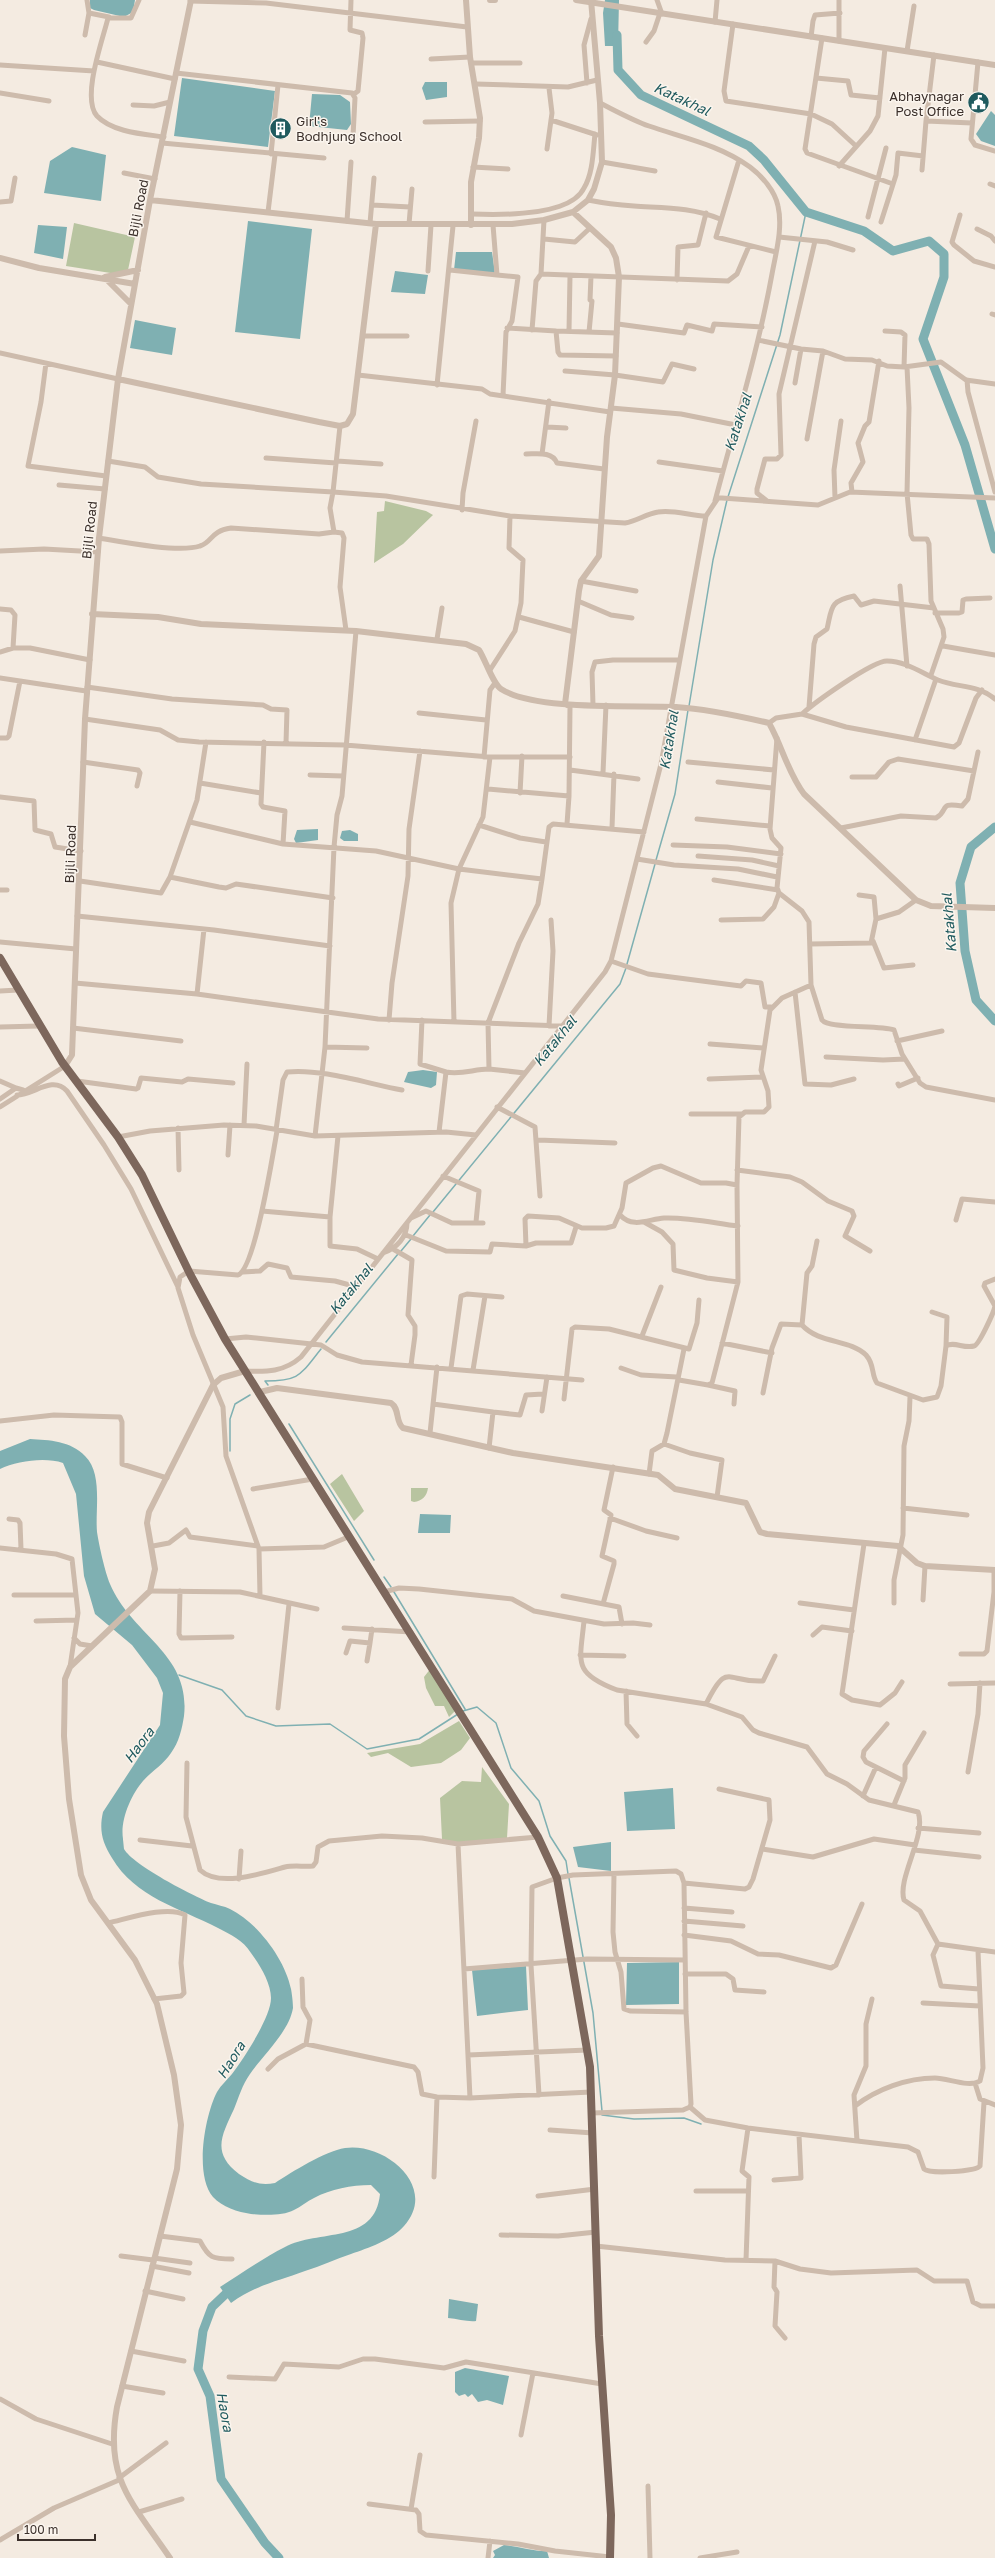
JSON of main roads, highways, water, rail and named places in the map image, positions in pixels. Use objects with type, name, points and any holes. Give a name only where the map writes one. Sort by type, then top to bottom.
[{"type":"main road","points":[[0,958],[39,1026],[65,1066],[118,1137],[142,1175],[189,1271],[225,1339],[245,1372],[260,1392],[348,1537],[411,1632],[538,1837],[561,1877],[588,2050],[591,2092],[595,2113],[593,2133],[596,2246],[602,2384],[611,2515],[610,2558]]},
{"type":"water","points":[[90,0],[135,0],[133,12],[124,17],[90,8]]},
{"type":"water","points":[[605,0],[619,0],[618,46],[605,46],[603,13]]},
{"type":"water","points":[[182,78],[275,91],[268,147],[174,136]]},
{"type":"water","points":[[425,82],[447,82],[447,97],[426,100],[422,88]]},
{"type":"water","points":[[312,94],[340,95],[350,102],[351,124],[347,130],[309,126]]},
{"type":"water","points":[[991,111],[995,115],[995,146],[981,141],[976,134]]},
{"type":"water","points":[[72,147],[106,155],[101,201],[44,193],[50,161]]},
{"type":"water","points":[[248,221],[312,229],[300,339],[235,332]]},
{"type":"water","points":[[38,225],[67,227],[63,259],[34,253]]},
{"type":"water","points":[[456,252],[492,252],[495,273],[454,270]]},
{"type":"water","points":[[395,271],[428,275],[425,294],[391,292]]},
{"type":"water","points":[[135,320],[176,328],[172,355],[130,348]]},
{"type":"water","points":[[318,829],[318,840],[296,843],[294,839],[297,830]]},
{"type":"water","points":[[350,830],[358,834],[358,841],[344,841],[340,838],[342,831]]},
{"type":"water","points":[[423,1070],[437,1072],[436,1085],[431,1088],[404,1082],[408,1072]]},
{"type":"water","points":[[30,1439],[66,1444],[79,1451],[91,1463],[97,1492],[97,1532],[102,1558],[110,1584],[120,1602],[132,1618],[169,1660],[178,1676],[184,1694],[184,1716],[181,1731],[176,1744],[165,1761],[146,1777],[134,1793],[127,1808],[123,1824],[124,1849],[139,1863],[178,1887],[211,1903],[230,1909],[240,1915],[260,1932],[276,1954],[288,1977],[293,2008],[291,2017],[275,2043],[247,2078],[223,2135],[222,2151],[225,2159],[239,2174],[248,2179],[260,2184],[270,2184],[275,2183],[309,2162],[328,2153],[345,2148],[360,2148],[376,2152],[403,2170],[411,2183],[415,2197],[413,2211],[404,2226],[393,2235],[365,2249],[258,2288],[231,2303],[220,2287],[285,2247],[313,2238],[343,2233],[356,2228],[368,2221],[376,2210],[380,2194],[371,2185],[349,2187],[334,2190],[311,2199],[290,2212],[262,2215],[241,2212],[226,2206],[213,2197],[207,2187],[204,2175],[203,2145],[205,2130],[213,2102],[220,2087],[237,2067],[250,2048],[262,2026],[270,2006],[271,1992],[264,1974],[248,1948],[240,1941],[218,1928],[145,1892],[133,1883],[122,1871],[106,1847],[101,1830],[103,1812],[160,1725],[163,1693],[157,1678],[132,1645],[95,1614],[84,1576],[76,1494],[63,1463],[40,1460],[14,1464],[0,1469],[0,1451]]},
{"type":"water","points":[[420,1514],[451,1515],[450,1533],[418,1533]]},
{"type":"water","points":[[673,1788],[675,1829],[627,1831],[624,1792]]},
{"type":"water","points":[[611,1842],[611,1871],[578,1867],[573,1847]]},
{"type":"water","points":[[679,1962],[679,2004],[626,2005],[627,1963]]},
{"type":"water","points":[[526,1966],[528,2010],[477,2016],[472,1970]]},
{"type":"water","points":[[449,2299],[478,2304],[476,2321],[448,2318]]},
{"type":"water","points":[[465,2368],[509,2376],[503,2405],[487,2400],[478,2402],[472,2394],[468,2397],[465,2394],[459,2396],[455,2392],[455,2372]]},
{"type":"water","points":[[504,2545],[538,2551],[547,2551],[549,2558],[493,2558],[495,2555],[493,2551]]},
{"type":"waterway","name":"Katakhal","points":[[617,35],[618,70],[641,95],[749,146],[764,160],[806,212],[864,231],[893,251],[929,241],[944,254],[944,277],[923,339],[965,445],[995,549]]},
{"type":"waterway","name":"Katakhal","points":[[689,706],[713,560],[727,500],[780,335],[806,212]]},
{"type":"waterway","name":"Katakhal","points":[[656,860],[675,794],[688,710]]},
{"type":"waterway","name":"Katakhal","points":[[995,827],[971,847],[960,883],[965,951],[976,1000],[995,1021]]},
{"type":"waterway","name":"Katakhal","points":[[627,964],[655,864]]},
{"type":"waterway","name":"Katakhal","points":[[433,1212],[620,984],[626,968]]},
{"type":"waterway","name":"Katakhal","points":[[413,1236],[430,1215]]},
{"type":"waterway","name":"Katakhal","points":[[401,1251],[411,1239]]},
{"type":"waterway","name":"Katakhal","points":[[326,1342],[398,1254]]},
{"type":"waterway","name":"Katakhal","points":[[265,1381],[277,1381],[293,1378],[303,1371],[321,1349]]},
{"type":"waterway","name":"Katakhal","points":[[265,1381],[268,1385]]},
{"type":"waterway","name":"Katakhal","points":[[230,1451],[230,1419],[235,1404],[250,1395]]},
{"type":"waterway","points":[[289,1424],[374,1560]]},
{"type":"waterway","points":[[384,1577],[391,1587]]},
{"type":"waterway","points":[[394,1592],[465,1709]]},
{"type":"waterway","points":[[179,1675],[222,1690],[246,1716],[276,1726],[330,1724],[367,1749],[419,1739],[458,1714]]},
{"type":"waterway","points":[[463,1711],[477,1707],[496,1723],[511,1768],[539,1801],[550,1836],[566,1861],[568,1874]]},
{"type":"waterway","points":[[569,1878],[593,2013],[602,2111]]},
{"type":"waterway","points":[[602,2115],[634,2119],[684,2118],[701,2124]]},
{"type":"waterway","name":"Haora","points":[[233,2287],[212,2307],[203,2331],[198,2369],[210,2396],[221,2479],[265,2543],[279,2558]]},
{"type":"place","name":"Abhaynagar Post Office","points":[[979,103]]},
{"type":"place","name":"Girl's Bodhjung School","points":[[281,128]]}]
